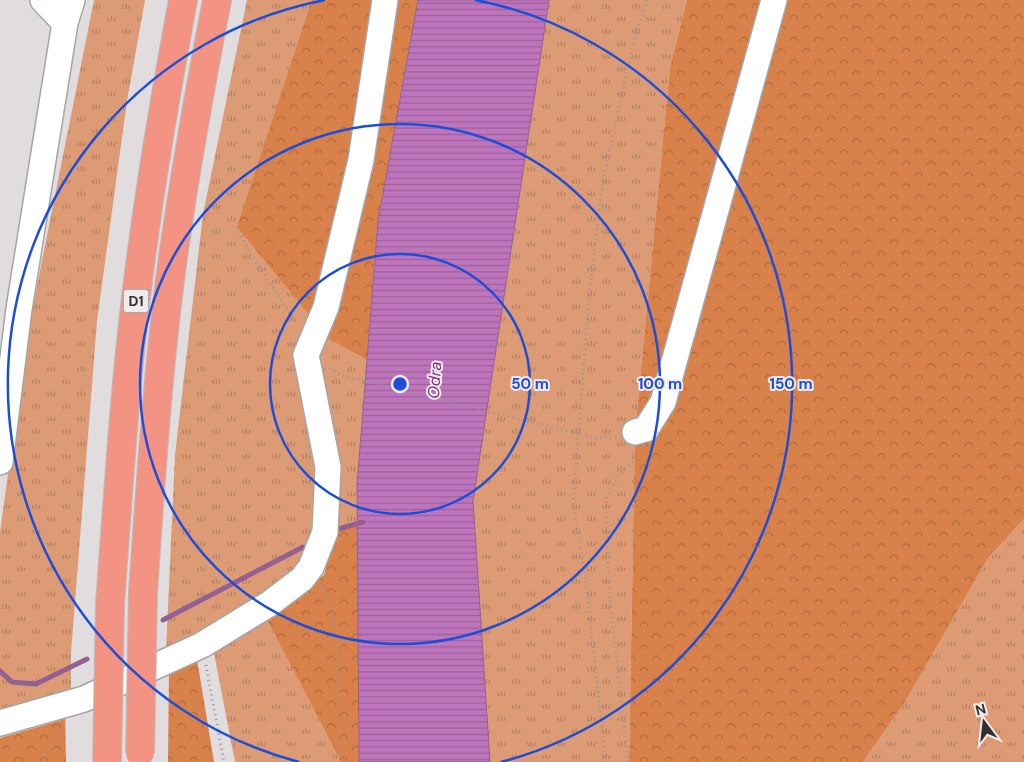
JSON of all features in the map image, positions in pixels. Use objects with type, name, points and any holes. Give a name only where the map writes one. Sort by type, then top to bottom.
[{"type":"highway","name":"D1","points":[[107,762],[110,604],[124,412],[143,244],[167,84],[183,0]]},
{"type":"highway","name":"D1","points":[[140,758],[143,592],[155,418],[174,251],[201,82],[217,0]]},
{"type":"street","points":[[0,462],[19,310],[68,11],[43,0]]},
{"type":"street","points":[[0,723],[65,706],[202,645],[269,604],[302,579],[311,568],[325,532],[328,467],[308,350],[326,306],[361,160],[385,0]]},
{"type":"street","points":[[635,432],[646,429],[664,402],[774,0]]},
{"type":"path","points":[[606,762],[586,581],[573,502],[580,434],[589,295],[603,181],[633,44],[646,0]]},
{"type":"path","points":[[237,227],[250,253],[308,350],[341,375],[598,438],[622,436],[635,432],[634,460],[618,476],[606,498],[608,590],[628,762]]},
{"type":"path","points":[[311,568],[322,582],[329,602],[337,667],[341,762]]},
{"type":"path","points":[[202,645],[224,762]]},
{"type":"path","points":[[40,762],[58,741],[65,706]]},
{"type":"green space","points":[[94,0],[145,0],[127,101],[97,321],[71,653],[71,695],[0,715],[0,532],[27,336]]},
{"type":"green space","points":[[247,0],[312,0],[330,340],[367,360],[357,484],[358,523],[335,530],[303,547],[305,561],[268,591],[166,651],[175,455],[203,214]]},
{"type":"green space","points":[[312,0],[418,0],[378,221],[367,360],[330,340],[237,227]]},
{"type":"green space","points":[[549,0],[687,0],[670,67],[635,432],[629,762],[489,762],[473,501]]},
{"type":"green space","points":[[687,0],[1024,0],[1024,519],[988,558],[905,702],[863,762],[629,762],[635,432],[670,67]]},
{"type":"green space","points":[[1024,519],[1024,762],[863,762],[905,702],[988,558]]},
{"type":"green space","points":[[358,523],[359,762],[341,762],[266,618],[324,575],[335,530]]},
{"type":"green space","points":[[266,618],[341,762],[235,762],[213,648]]},
{"type":"green space","points":[[197,659],[214,762],[168,762],[169,670]]},
{"type":"green space","points":[[65,706],[66,762],[0,762],[0,738],[62,720]]},
{"type":"water","name":"Odra","points":[[418,0],[549,0],[473,501],[490,762],[359,762],[357,484],[378,221]]},
{"type":"waterway","points":[[335,530],[363,522]]},
{"type":"waterway","points":[[163,620],[303,547]]},
{"type":"waterway","points":[[0,671],[12,682],[36,684],[87,659]]}]
